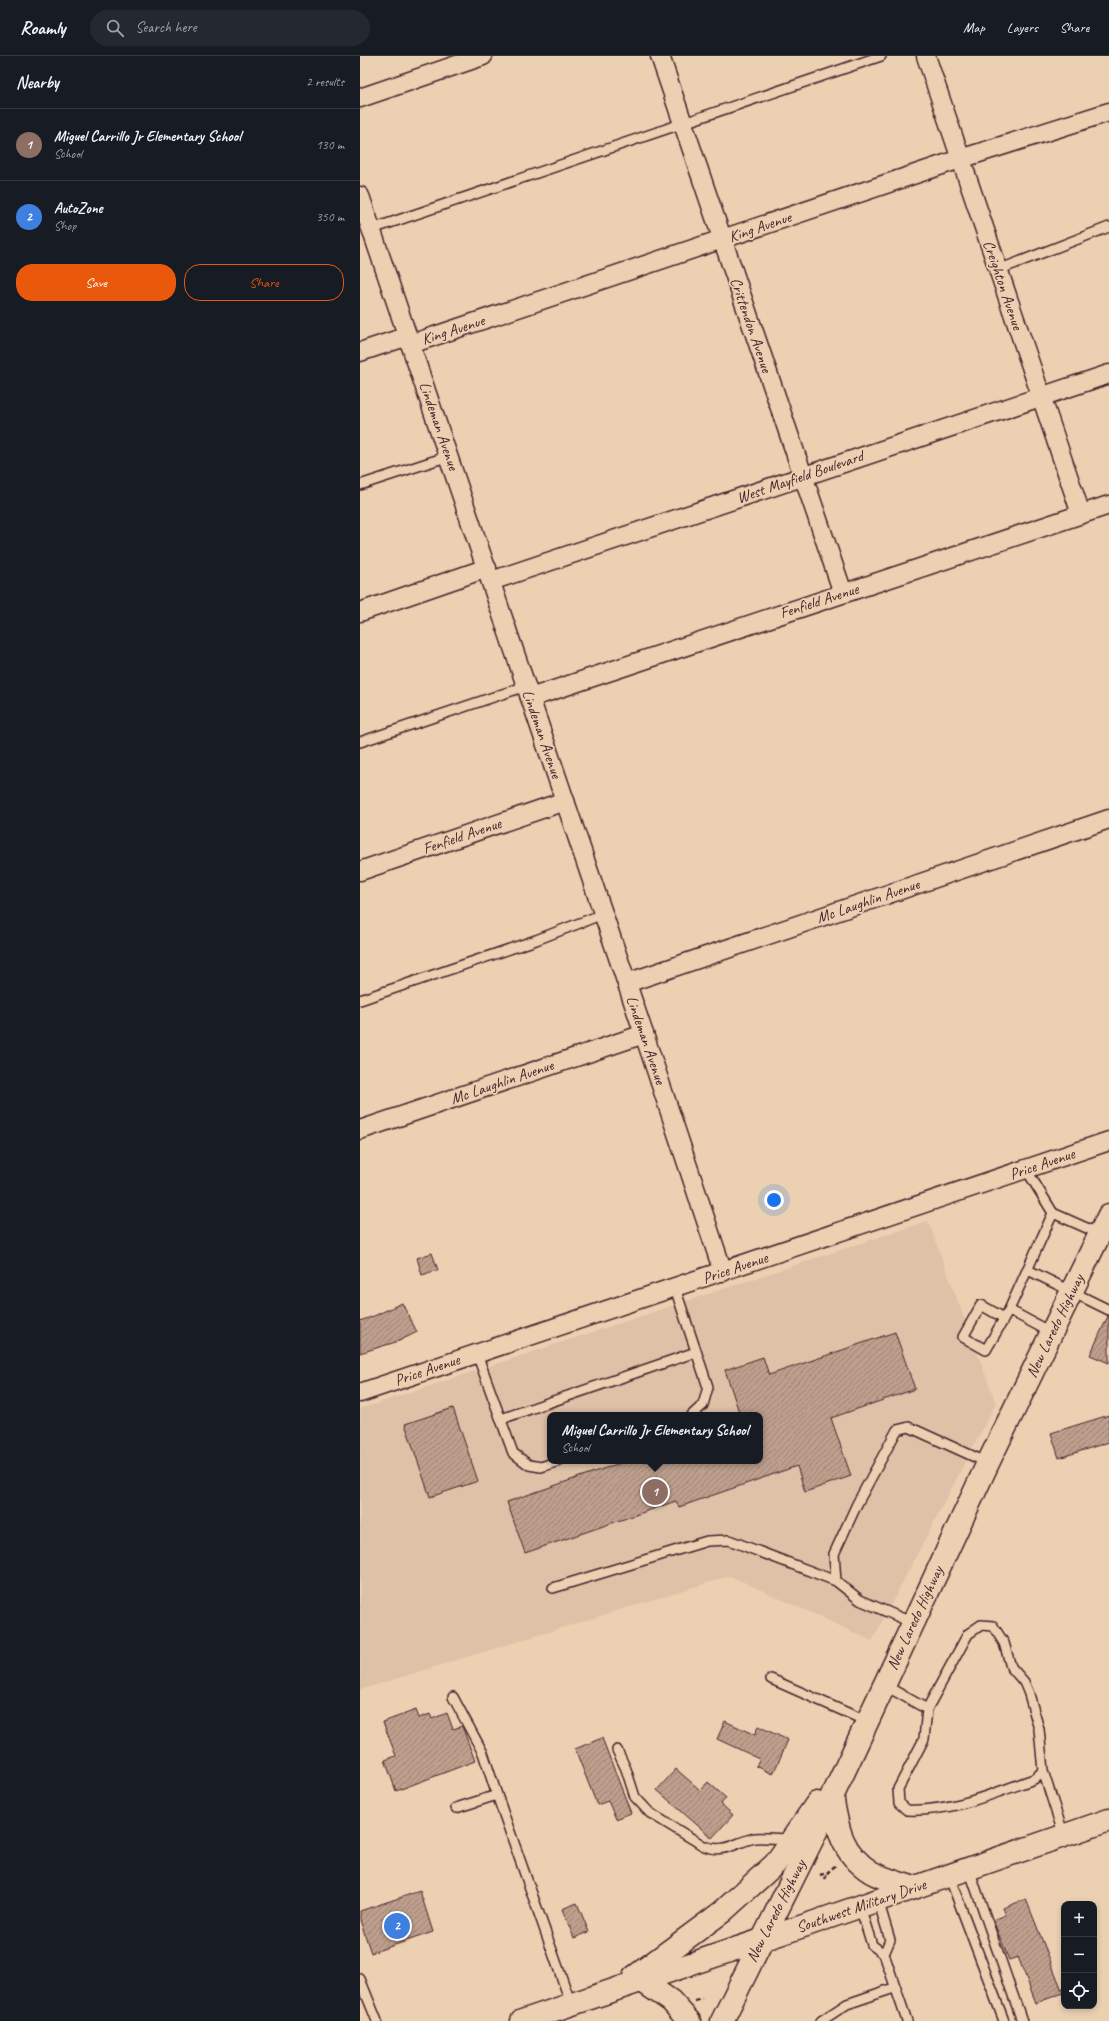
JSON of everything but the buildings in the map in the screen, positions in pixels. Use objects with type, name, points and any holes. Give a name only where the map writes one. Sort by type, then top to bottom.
[{"type":"main road","name":"New Laredo Highway","points":[[722,2021],[761,1940],[802,1840],[832,1795],[988,1463],[1105,1224]]},
{"type":"main road","points":[[618,1989],[722,1912],[802,1840],[853,1751]]},
{"type":"main road","points":[[832,1795],[843,1844],[850,1853],[871,1872],[914,1888]]},
{"type":"main road","name":"Southwest Military Drive","points":[[522,2021],[869,1904],[1109,1820]]},
{"type":"main road","points":[[642,1981],[671,2001],[691,2011]]},
{"type":"street","points":[[360,98],[483,56]]},
{"type":"street","name":"Crittendon Avenue","points":[[660,56],[843,593]]},
{"type":"street","name":"Creighton Avenue","points":[[926,56],[1081,514]]},
{"type":"street","name":"King Avenue","points":[[360,352],[410,340],[722,240],[960,159],[1109,112]]},
{"type":"street","name":"Lindeman Avenue","points":[[360,196],[367,223],[410,340],[723,1272]]},
{"type":"street","name":"West Mayfield Boulevard","points":[[360,612],[489,574],[803,476],[1109,374]]},
{"type":"street","name":"Fenfield Avenue","points":[[528,692],[843,593],[1109,504]]},
{"type":"street","name":"Fenfield Avenue","points":[[360,871],[565,801]]},
{"type":"street","name":"Mc Laughlin Avenue","points":[[627,983],[1109,819]]},
{"type":"street","name":"Mc Laughlin Avenue","points":[[360,1130],[644,1034]]},
{"type":"street","name":"Price Avenue","points":[[360,1393],[1109,1141]]},
{"type":"lane","points":[[367,223],[683,124],[881,56]]},
{"type":"lane","points":[[998,270],[1109,227]]},
{"type":"lane","points":[[360,485],[449,456]]},
{"type":"lane","points":[[360,742],[528,692]]},
{"type":"lane","points":[[360,1000],[536,940],[603,914]]},
{"type":"lane","points":[[1026,1169],[1053,1212],[1105,1224]]},
{"type":"lane","points":[[1052,1333],[1006,1314],[981,1305],[963,1337],[986,1350],[1006,1314],[1028,1270],[1053,1212]]},
{"type":"lane","points":[[1028,1270],[1109,1310]]},
{"type":"lane","points":[[675,1288],[708,1387],[703,1405],[695,1412]]},
{"type":"lane","points":[[501,1420],[696,1352]]},
{"type":"lane","points":[[477,1354],[513,1453],[529,1465],[541,1467],[550,1464]]},
{"type":"lane","points":[[836,1581],[834,1554],[857,1504],[898,1430],[909,1427],[988,1463]]},
{"type":"lane","points":[[553,1588],[707,1541],[729,1540],[836,1581],[860,1600],[913,1623]]},
{"type":"lane","points":[[1043,1771],[1034,1779],[949,1808],[907,1810],[899,1803],[898,1789],[924,1739],[927,1709],[968,1634],[981,1625],[993,1626],[1004,1643],[1012,1667],[1024,1682],[1039,1729],[1043,1771],[1064,1836]]},
{"type":"lane","points":[[771,1679],[866,1721]]},
{"type":"lane","points":[[884,1685],[927,1709]]},
{"type":"lane","points":[[453,1697],[483,1754],[571,2004]]},
{"type":"lane","points":[[616,1750],[626,1769],[635,1797],[650,1813],[712,1850],[723,1849],[757,1838],[802,1840]]},
{"type":"lane","points":[[456,1808],[497,1795]]},
{"type":"lane","points":[[959,1872],[1004,2021]]},
{"type":"lane","points":[[959,1872],[1022,2021]]},
{"type":"lane","points":[[869,1904],[872,1945],[884,1954],[894,1988],[907,2021]]},
{"type":"lane","points":[[869,1904],[890,1940],[884,1954]]},
{"type":"lane","points":[[360,1979],[376,2021]]},
{"type":"lane","points":[[821,2021],[847,2004],[894,1988]]},
{"type":"path","points":[[820,1876],[827,1873],[839,1862]]},
{"type":"path","points":[[826,1879],[827,1873]]},
{"type":"path","points":[[691,2011],[702,1998]]},
{"type":"shaded area","points":[[928,1221],[996,1403],[872,1641],[730,1576],[360,1690],[360,1409]]},
{"type":"place","name":"Miguel Carrillo Jr Elementary School","points":[[655,1492]]},
{"type":"place","name":"AutoZone","points":[[397,1926]]}]
